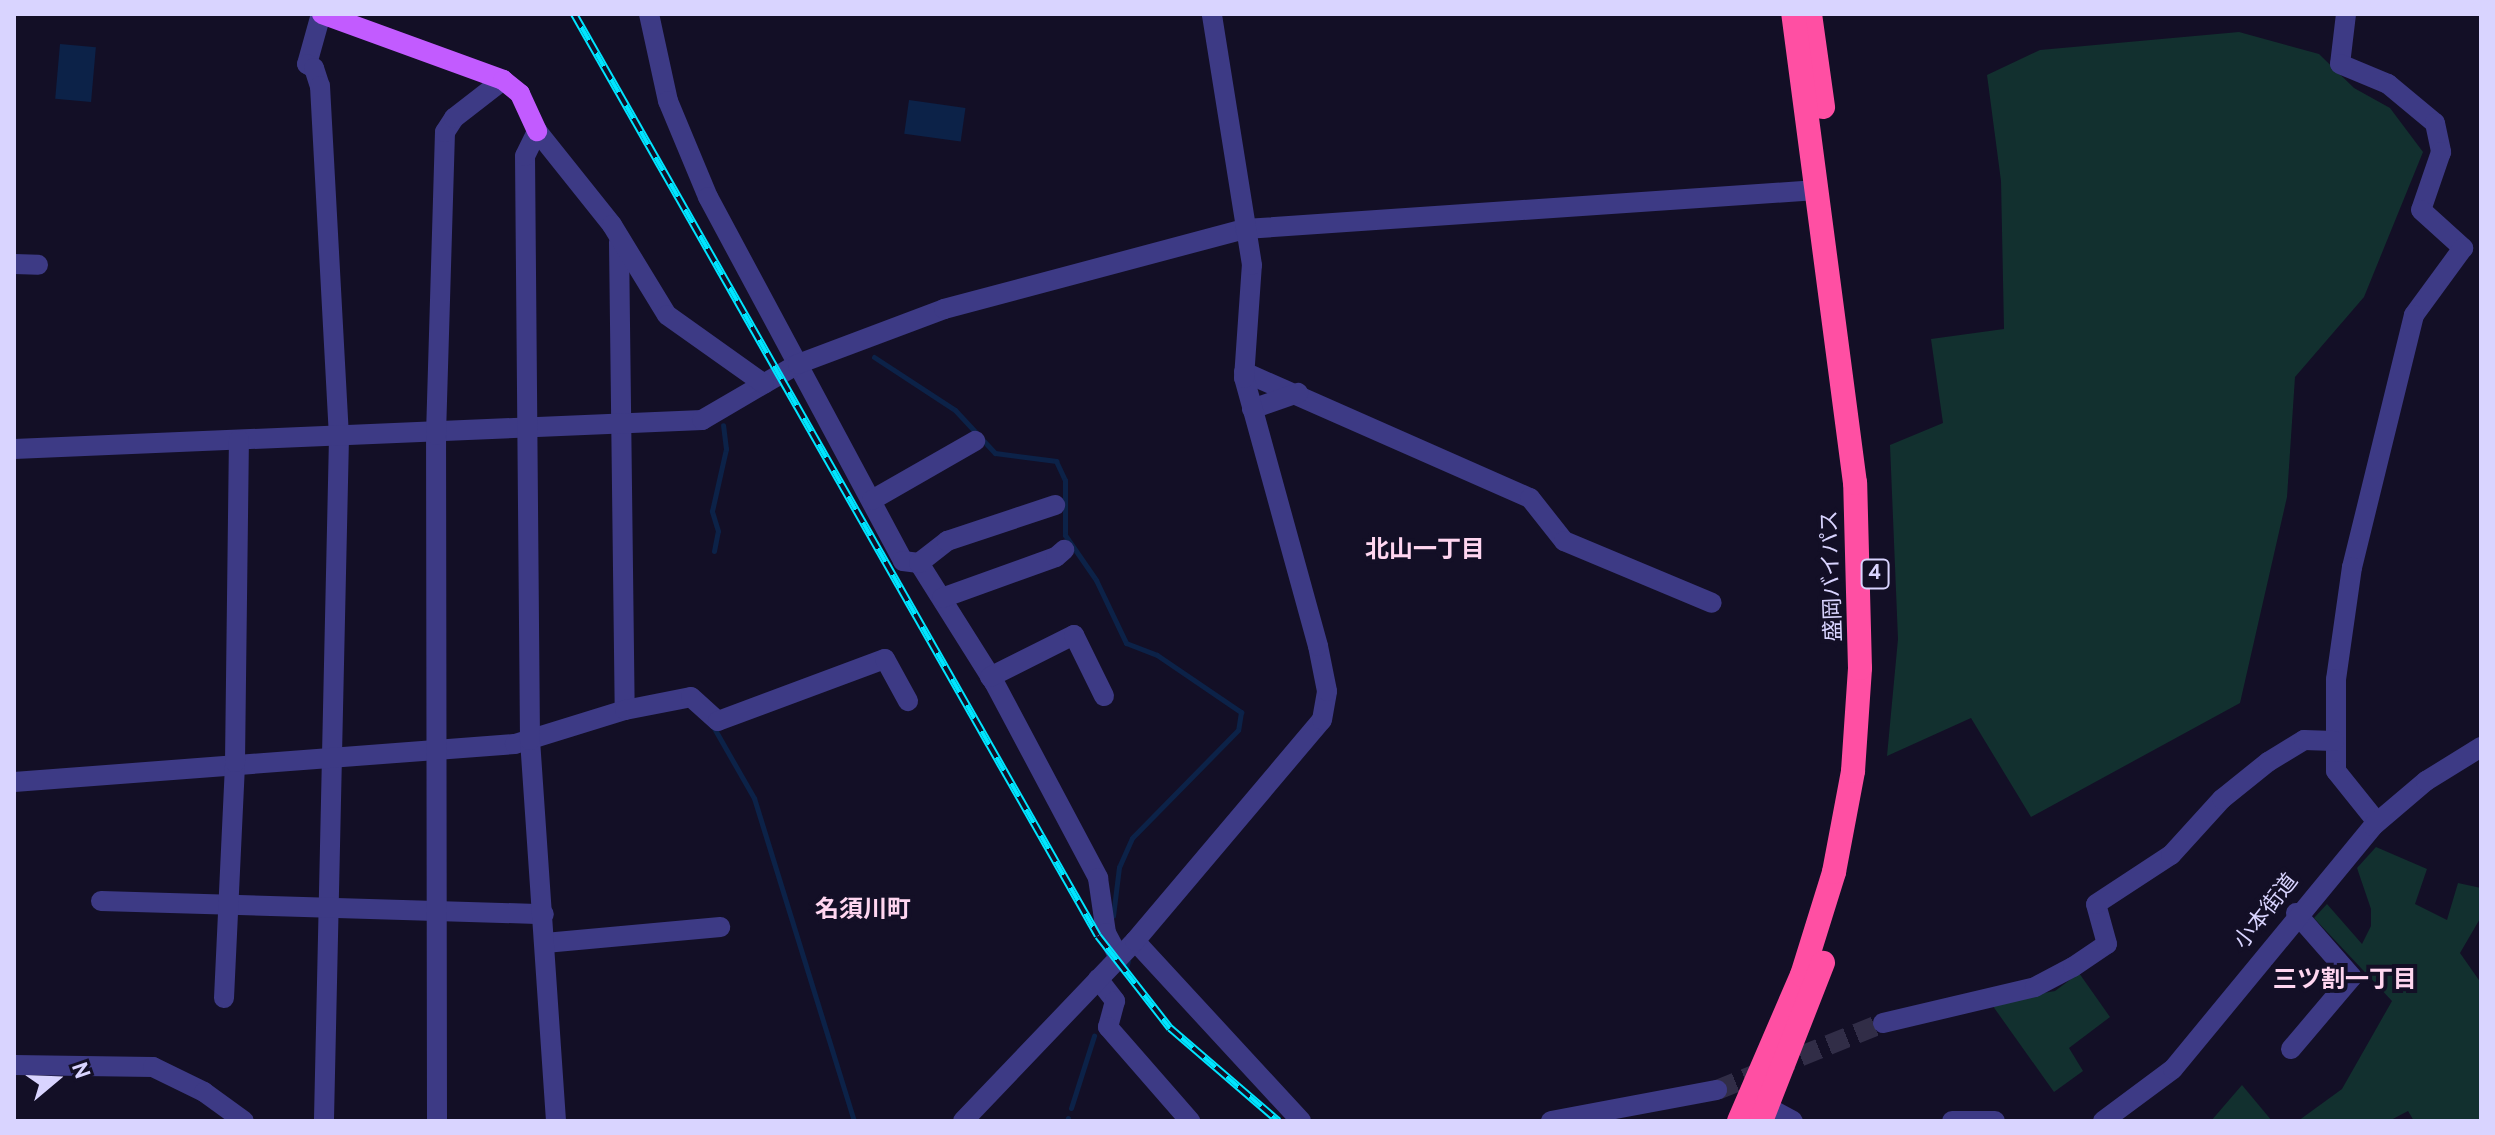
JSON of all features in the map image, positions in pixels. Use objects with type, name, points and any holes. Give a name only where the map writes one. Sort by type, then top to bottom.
[{"type":"highway","name":"盛岡バイパス","points":[[1760,1109],[1825,905],[1849,796],[1858,717],[1862,624],[1858,521],[1793,14]]},
{"type":"highway","name":"盛岡バイパス","points":[[1739,1121],[1760,1109],[1816,984],[1853,858],[1873,703],[1874,519],[1810,14]]},
{"type":"main road","points":[[321,14],[503,80],[520,94],[537,131]]},
{"type":"street","points":[[321,14],[307,64],[314,68],[320,86],[339,437],[332,908],[324,1121]]},
{"type":"street","points":[[649,14],[668,101],[708,197],[903,561],[919,563],[947,541],[1055,505]]},
{"type":"street","points":[[963,1121],[1135,941],[1322,720],[1327,691],[1318,646],[1244,372],[1252,265],[1245,229],[1245,195],[1212,14]]},
{"type":"street","points":[[2346,14],[2340,64],[2388,84],[2435,123],[2441,152],[2421,210],[2463,248],[2414,315],[2364,502],[2336,679],[2336,771],[2377,822]]},
{"type":"street","points":[[437,1121],[436,435],[445,132],[454,118],[503,80]]},
{"type":"street","points":[[556,1121],[530,740],[525,156],[537,131],[619,241],[667,315],[764,384]]},
{"type":"street","points":[[14,449],[436,435],[528,427],[702,420],[798,364],[944,309],[1245,229],[1817,190]]},
{"type":"street","points":[[619,241],[625,710]]},
{"type":"street","points":[[14,264],[38,265]]},
{"type":"street","points":[[1244,372],[1298,393],[1530,498],[1564,541],[1712,603]]},
{"type":"street","points":[[1252,409],[1298,393]]},
{"type":"street","points":[[224,998],[235,762],[239,440]]},
{"type":"street","points":[[872,500],[975,441]]},
{"type":"street","points":[[942,598],[1056,557],[1064,550]]},
{"type":"street","points":[[919,563],[990,677],[1098,878],[1106,933],[1119,957]]},
{"type":"street","points":[[990,677],[1074,635],[1104,696]]},
{"type":"street","points":[[14,782],[530,740],[625,710],[691,697],[718,721],[885,659],[908,701]]},
{"type":"street","points":[[1883,1023],[2035,987],[2073,967],[2107,944],[2096,904],[2171,855],[2222,799],[2268,762],[2304,740],[2334,741]]},
{"type":"street","name":"小本街道","points":[[2103,1121],[2173,1069],[2296,913],[2377,822],[2426,781],[2481,747]]},
{"type":"street","points":[[101,901],[332,908],[438,915],[544,914]]},
{"type":"street","points":[[2291,1049],[2352,977],[2296,913]]},
{"type":"street","points":[[545,943],[720,927]]},
{"type":"street","points":[[1135,941],[1301,1121]]},
{"type":"street","points":[[1098,979],[1115,1001],[1108,1027],[1190,1121]]},
{"type":"street","points":[[14,1065],[153,1067],[204,1092],[243,1120]]},
{"type":"street","points":[[1551,1121],[1599,1116],[1717,1090]]},
{"type":"street","points":[[1760,1109],[1793,1121]]},
{"type":"street","points":[[1952,1121],[1995,1121]]},
{"type":"green space","points":[[2239,32],[2319,54],[2354,88],[2390,108],[2423,152],[2364,297],[2295,377],[2287,497],[2240,703],[2031,817],[1971,718],[1887,756],[1898,639],[1890,445],[1943,423],[1931,339],[2004,329],[2001,181],[1987,75],[2040,50]]},
{"type":"green space","points":[[2376,847],[2427,869],[2415,904],[2447,920],[2458,883],[2481,888],[2481,917],[2460,953],[2481,983],[2481,1121],[2414,1121],[2408,1111],[2389,1121],[2298,1121],[2342,1089],[2392,1001],[2314,918],[2327,904],[2362,944],[2371,926],[2371,909],[2357,868]]},
{"type":"green space","points":[[2079,973],[2110,1017],[2069,1048],[2083,1071],[2054,1092],[1990,1002],[2055,991]]},
{"type":"green space","points":[[2242,1085],[2272,1121],[2211,1121]]},
{"type":"water","points":[[60,44],[96,47],[91,102],[55,99]]},
{"type":"water","points":[[909,100],[965,108],[961,142],[904,134]]},
{"type":"waterway","points":[[874,357],[955,410],[995,453],[1056,461],[1065,480],[1065,535],[1096,580],[1126,643],[1157,655],[1241,712],[1238,730],[1132,838],[1119,867],[1113,916]]},
{"type":"waterway","points":[[714,551],[718,531],[712,511],[726,449],[723,425]]},
{"type":"waterway","points":[[714,728],[754,798],[854,1121]]},
{"type":"waterway","points":[[1125,972],[1128,961]]},
{"type":"waterway","points":[[1071,1108],[1094,1036]]},
{"type":"tunnel","points":[[1717,1090],[1883,1023]]},
{"type":"railway","points":[[574,14],[1098,936],[1170,1028],[1278,1121]]},
{"type":"district","name":"北山一丁目","points":[[1425,552]]},
{"type":"district","name":"名須川町","points":[[863,912]]},
{"type":"district","name":"三ツ割一丁目","points":[[2345,982]]}]
